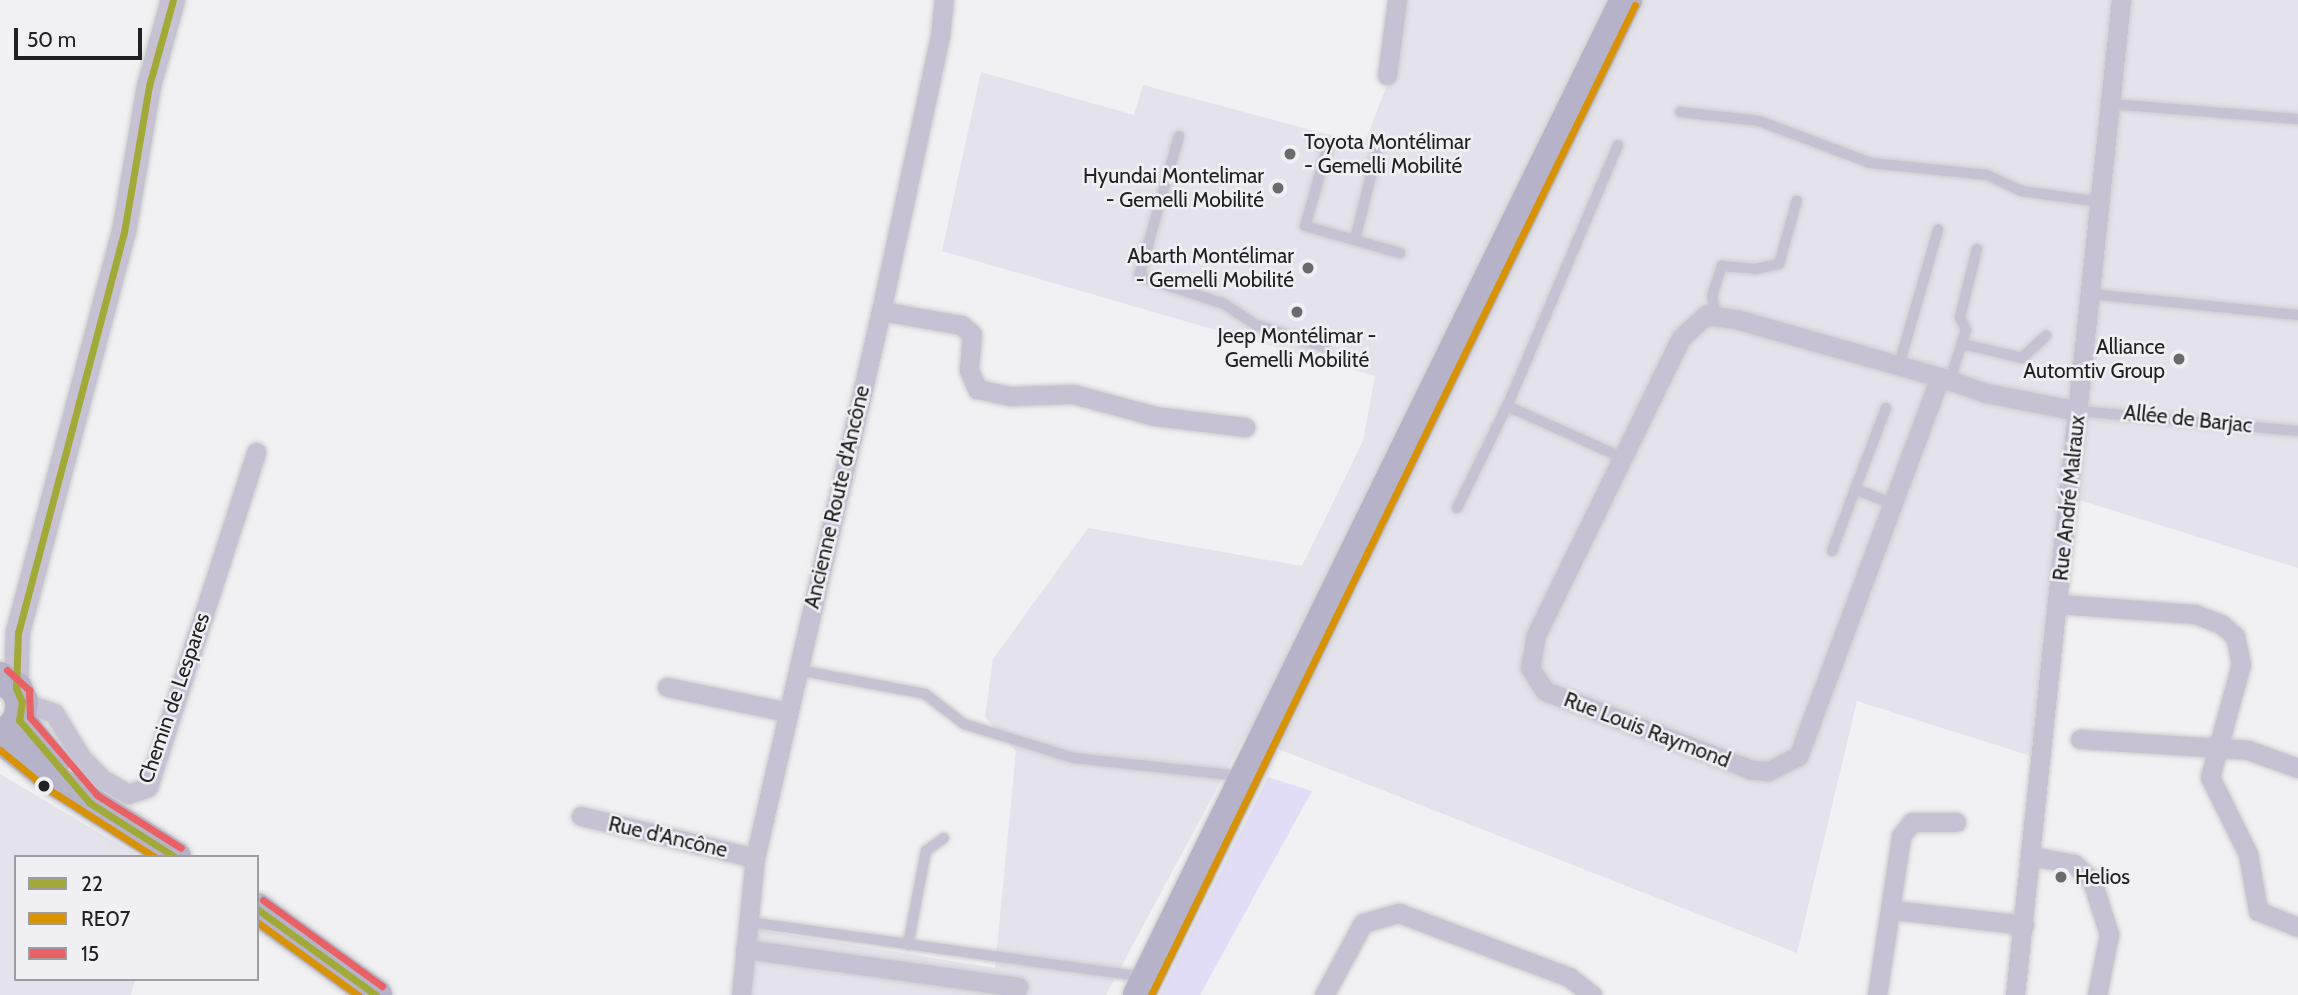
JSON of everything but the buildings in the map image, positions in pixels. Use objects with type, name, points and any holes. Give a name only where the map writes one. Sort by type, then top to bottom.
[{"type":"main road","points":[[1143,986],[1626,0]]},
{"type":"main road","points":[[8,703],[90,803],[172,855]]},
{"type":"main road","points":[[259,910],[376,995]]},
{"type":"street","points":[[8,703],[18,632],[124,232],[149,86],[173,0]]},
{"type":"street","name":"Ancienne Route d'Ancône","points":[[741,995],[755,858],[881,310],[940,36],[944,0]]},
{"type":"street","points":[[1387,75],[1397,0]]},
{"type":"street","name":"Rue André Malraux","points":[[2015,995],[2121,0]]},
{"type":"street","points":[[881,310],[961,325],[972,334],[969,370],[976,389],[1011,396],[1073,394],[1155,416],[1245,427]]},
{"type":"street","name":"Rue Louis Raymond","points":[[1717,317],[1706,315],[1681,338],[1536,635],[1530,668],[1545,691],[1752,770],[1768,771],[1798,756],[1893,504],[1945,379]]},
{"type":"street","points":[[1717,317],[1899,365],[1986,393],[2078,411]]},
{"type":"street","name":"Chemin de Lespares","points":[[8,703],[54,713],[81,757],[102,779],[128,794],[148,787],[256,452]]},
{"type":"street","points":[[2058,604],[2195,614],[2221,624],[2235,635],[2241,664],[2215,746],[2210,778],[2248,854],[2258,911],[2298,927]]},
{"type":"street","points":[[667,687],[788,712]]},
{"type":"street","points":[[2080,739],[2248,750],[2298,768]]},
{"type":"street","name":"Rue d'Ancône","points":[[581,816],[755,858]]},
{"type":"street","points":[[1877,995],[1905,828],[1912,822],[1956,822]]},
{"type":"street","points":[[2031,856],[2074,864],[2092,881],[2109,934],[2097,995]]},
{"type":"street","points":[[1893,910],[2024,925]]},
{"type":"street","points":[[1324,995],[1363,923],[1399,913],[1569,977],[1592,995]]},
{"type":"street","points":[[746,949],[1018,987]]},
{"type":"lane","points":[[2110,104],[2298,120]]},
{"type":"lane","points":[[1680,111],[1759,121],[1871,163],[1987,175],[2022,191],[2100,202]]},
{"type":"lane","points":[[1179,136],[1139,276],[1224,304],[1256,325],[1325,347]]},
{"type":"lane","points":[[1329,144],[1305,226],[1400,254]]},
{"type":"lane","points":[[1457,508],[1507,406],[1618,145]]},
{"type":"lane","points":[[1355,240],[1377,150]]},
{"type":"lane","points":[[1717,317],[1712,296],[1722,266],[1755,269],[1779,264],[1797,201]]},
{"type":"lane","points":[[1899,365],[1938,230]]},
{"type":"lane","points":[[1945,379],[1963,344],[1966,330],[1960,317],[1977,249]]},
{"type":"lane","points":[[2091,294],[2298,315]]},
{"type":"lane","points":[[1963,344],[2022,358],[2046,336]]},
{"type":"lane","points":[[1507,406],[1623,458]]},
{"type":"lane","points":[[1832,551],[1886,408]]},
{"type":"lane","name":"Allée de Barjac","points":[[2078,411],[2298,431]]},
{"type":"lane","points":[[1855,489],[1893,504]]},
{"type":"lane","points":[[797,670],[925,694],[964,724],[1074,758],[1247,776]]},
{"type":"lane","points":[[908,944],[926,851],[944,838]]},
{"type":"lane","points":[[748,922],[908,944],[1143,986]]},
{"type":"shaded area","points":[[1400,0],[2298,0],[2298,568],[2060,494],[2031,756],[1857,701],[1797,953],[1245,736],[1106,995],[750,995],[755,929],[995,968],[1016,751],[985,717],[993,659],[1088,528],[1302,566],[1363,441],[1375,376],[942,251],[981,72],[1134,115],[1143,85],[1364,144],[1393,70]]},
{"type":"shaded area","points":[[0,774],[137,855],[14,855],[14,981],[134,981],[131,995],[0,995]]},
{"type":"shaded area","points":[[1268,777],[1312,791],[1200,995],[1160,995]]},
{"type":"transit line","name":"22","points":[[172,855],[90,803],[19,720],[22,702],[16,688],[18,632],[124,232],[149,86],[173,0]]},
{"type":"transit line","name":"RE07","points":[[1151,995],[1635,5]]},
{"type":"transit line","name":"15","points":[[7,670],[29,690],[30,717],[97,795],[181,848]]},
{"type":"transit line","name":"RE07","points":[[0,750],[45,787],[152,855]]},
{"type":"transit line","name":"15","points":[[263,900],[382,986]]},
{"type":"transit line","name":"22","points":[[259,910],[376,995]]},
{"type":"transit line","name":"RE07","points":[[259,923],[358,995]]},
{"type":"place","name":"Toyota Montélimar - Gemelli Mobilité","points":[[1290,154]]},
{"type":"place","name":"Hyundai Montelimar - Gemelli Mobilité","points":[[1278,188]]},
{"type":"place","name":"Abarth Montélimar - Gemelli Mobilité","points":[[1308,268]]},
{"type":"place","name":"Jeep Montélimar - Gemelli Mobilité","points":[[1297,312]]},
{"type":"place","name":"Alliance Automtiv Group","points":[[2179,359]]},
{"type":"place","name":"Helios","points":[[2061,877]]}]
